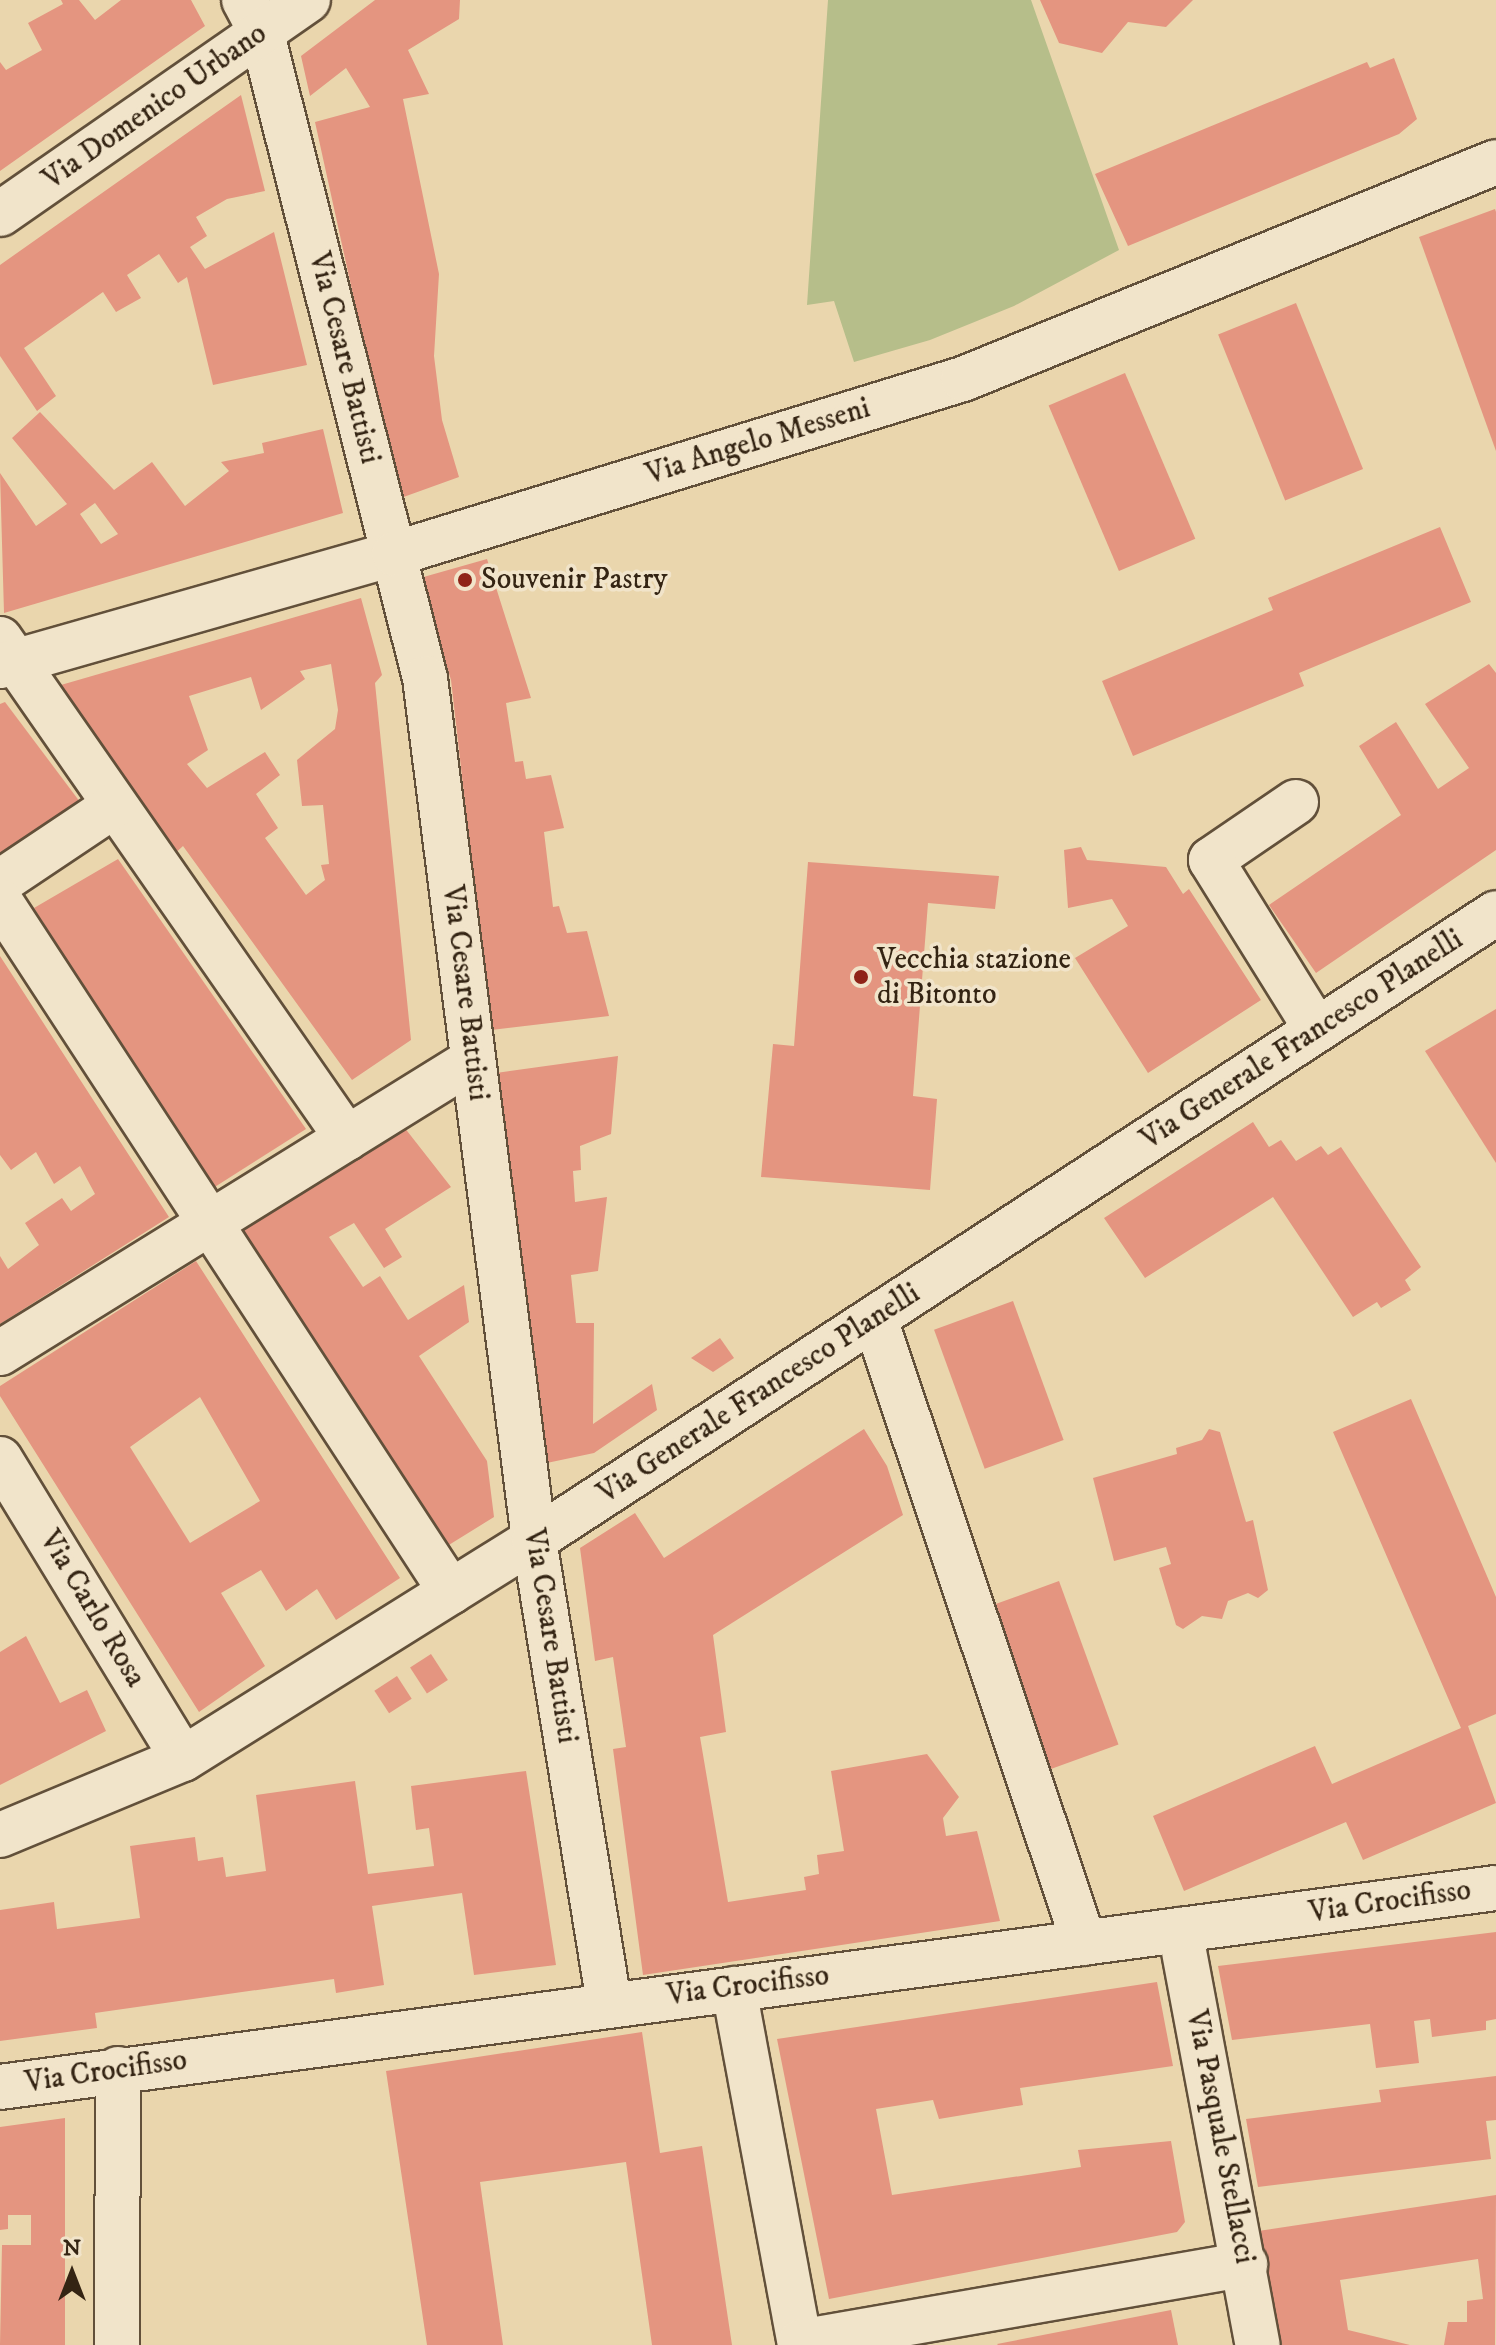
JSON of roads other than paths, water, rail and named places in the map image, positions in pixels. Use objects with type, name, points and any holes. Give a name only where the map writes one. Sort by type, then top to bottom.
[{"type":"street","name":"Via Domenico Urbano","points":[[0,214],[253,17],[308,0]]},
{"type":"street","name":"Via Cesare Battisti","points":[[253,17],[425,678],[534,1540],[609,2003]]},
{"type":"street","name":"Via Angelo Messeni","points":[[5,655],[394,554],[963,379],[1496,162]]},
{"type":"street","points":[[5,655],[115,805],[347,1138]]},
{"type":"street","points":[[1296,802],[1211,860],[1317,1030]]},
{"type":"street","points":[[0,882],[115,805]]},
{"type":"street","points":[[0,901],[451,1592]]},
{"type":"street","name":"Via Generale Francesco Planelli","points":[[0,1835],[183,1759],[534,1540],[1496,913]]},
{"type":"street","points":[[0,1353],[473,1060]]},
{"type":"street","points":[[875,1319],[1084,1943]]},
{"type":"street","name":"Via Carlo Rosa","points":[[0,1459],[183,1759]]},
{"type":"street","name":"Via Crocifisso","points":[[0,2087],[609,2003],[1496,1888]]},
{"type":"street","name":"Via Pasquale Stellacci","points":[[1180,1930],[1258,2345]]},
{"type":"street","points":[[734,1989],[800,2343],[1245,2264]]},
{"type":"street","points":[[117,2345],[118,2069]]},
{"type":"place","name":"Souvenir Pastry","points":[[465,580]]},
{"type":"place","name":"Vecchia stazione di Bitonto","points":[[861,977]]}]
